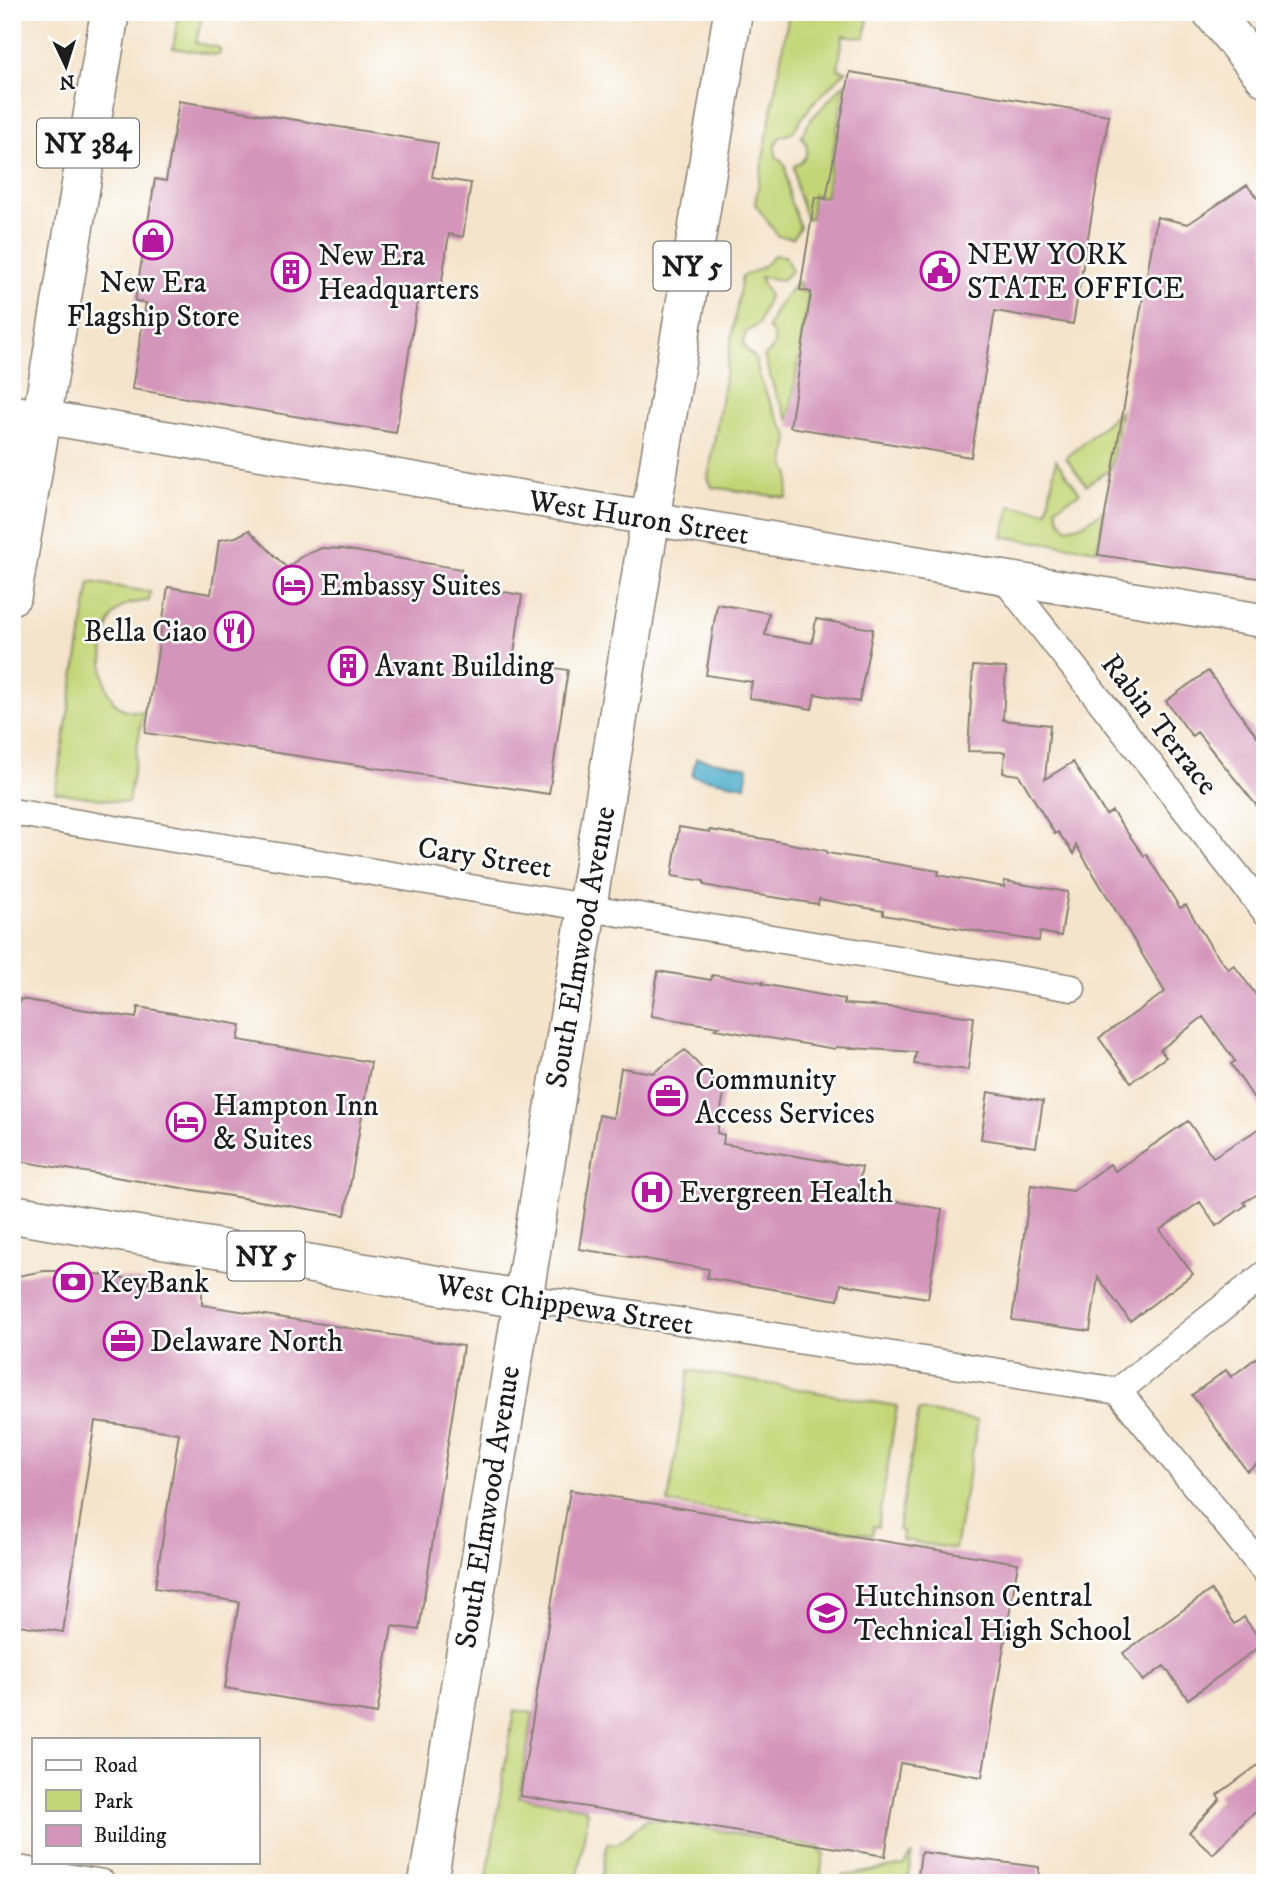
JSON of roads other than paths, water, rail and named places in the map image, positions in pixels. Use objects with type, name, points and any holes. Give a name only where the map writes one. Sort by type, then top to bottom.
[{"type":"main road","name":"NY 384","points":[[12,595],[27,414],[110,12]]},
{"type":"main road","name":"South Elmwood Avenue","points":[[428,1883],[521,1299],[733,12]]},
{"type":"main road","points":[[1212,12],[1265,78]]},
{"type":"main road","name":"West Chippewa Street","points":[[12,1214],[521,1299]]},
{"type":"street","name":"West Huron Street","points":[[27,414],[1265,621]]},
{"type":"street","name":"Rabin Terrace","points":[[1003,577],[1265,911]]},
{"type":"street","name":"Cary Street","points":[[12,813],[1072,988]]},
{"type":"street","points":[[1265,1274],[1118,1391],[1265,1571]]},
{"type":"street","name":"West Chippewa Street","points":[[521,1299],[566,1303],[1118,1391]]},
{"type":"street","points":[[12,1868],[103,1883]]},
{"type":"water","points":[[696,758],[748,767],[745,786],[692,776]]},
{"type":"place","name":"New Era Flagship Store","points":[[153,240]]},
{"type":"place","name":"NEW YORK STATE OFFICE","points":[[940,271]]},
{"type":"place","name":"New Era Headquarters","points":[[291,272]]},
{"type":"place","name":"Embassy Suites","points":[[293,585]]},
{"type":"place","name":"Bella Ciao","points":[[234,631]]},
{"type":"place","name":"Avant Building","points":[[348,666]]},
{"type":"place","name":"Community Access Services","points":[[668,1096]]},
{"type":"place","name":"Hampton Inn & Suites","points":[[186,1122]]},
{"type":"place","name":"Evergreen Health","points":[[652,1192]]},
{"type":"place","name":"KeyBank","points":[[73,1282]]},
{"type":"place","name":"Delaware North","points":[[123,1341]]},
{"type":"place","name":"Hutchinson Central Technical High School","points":[[827,1613]]}]
